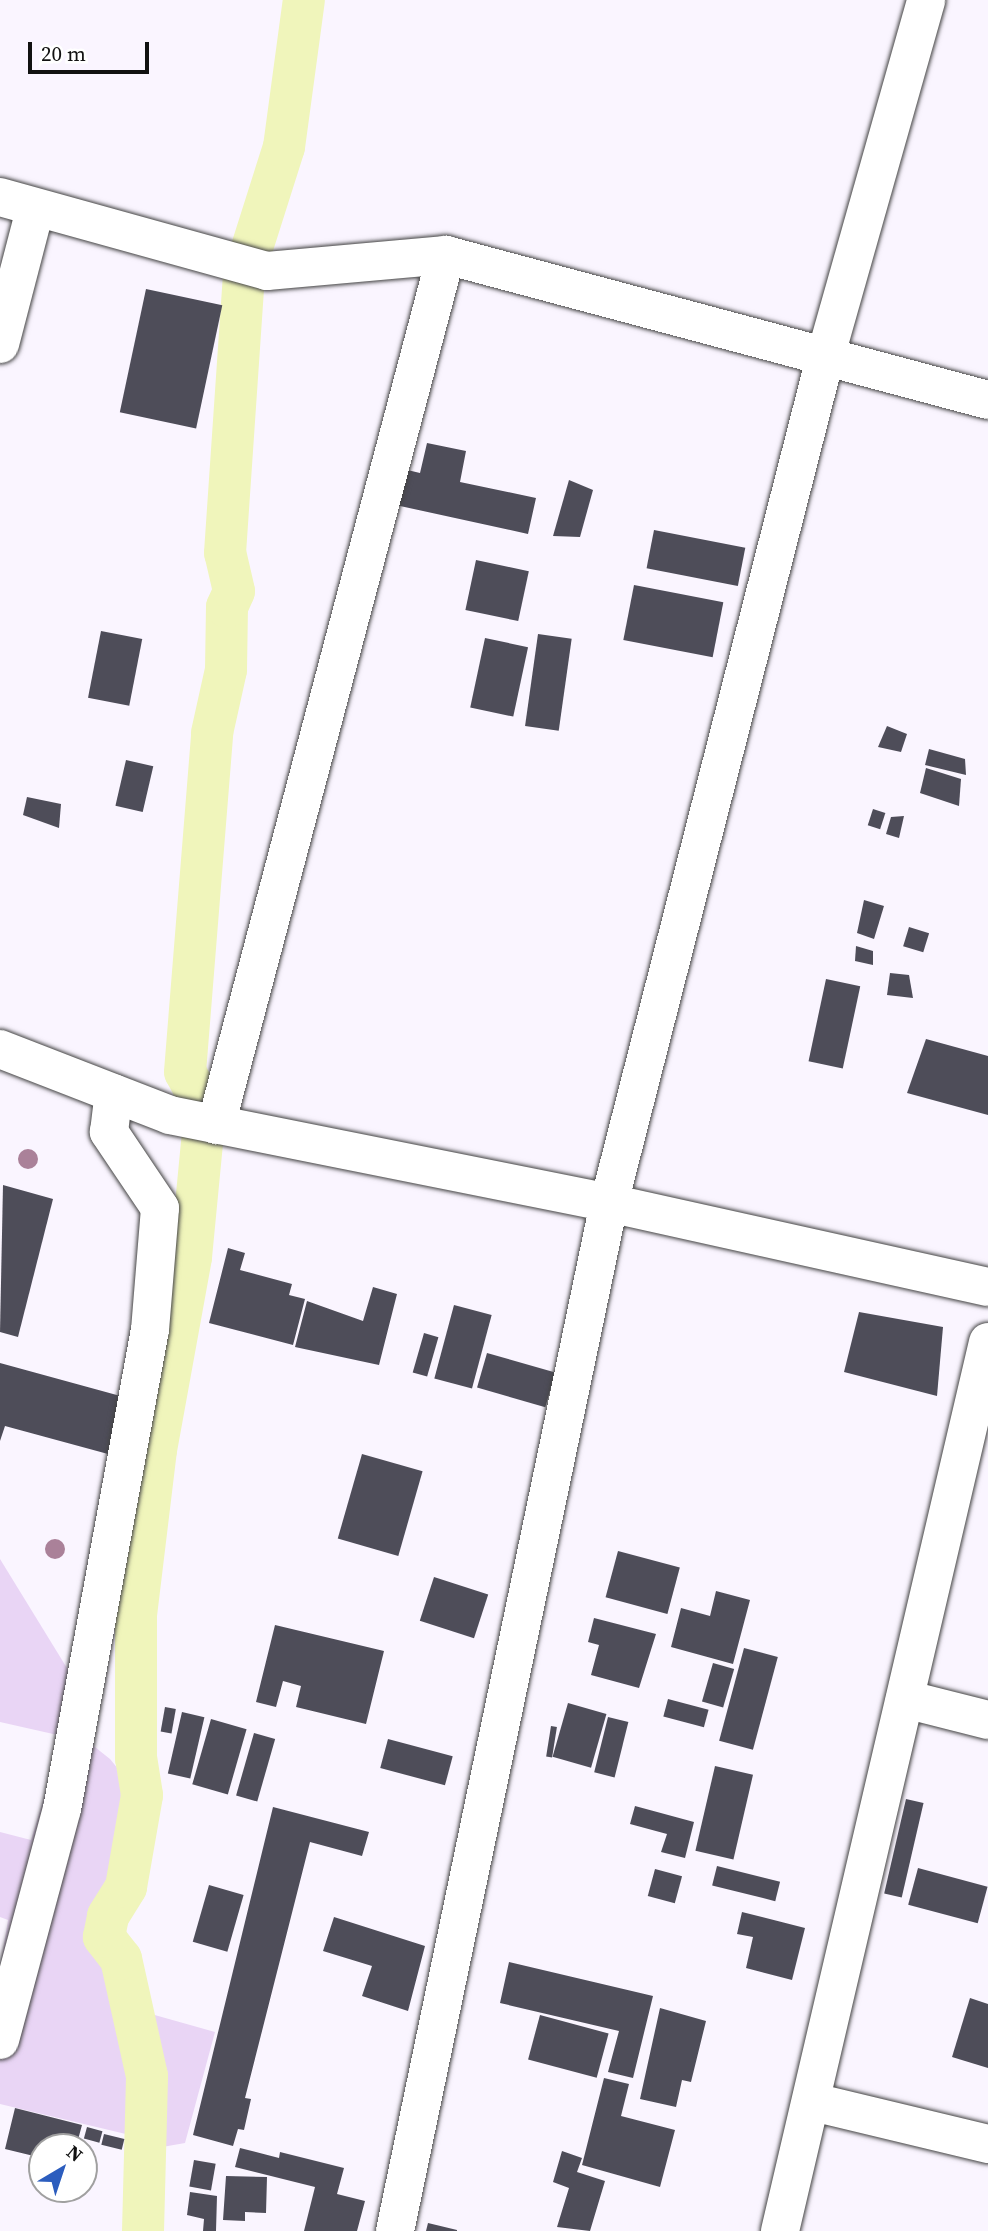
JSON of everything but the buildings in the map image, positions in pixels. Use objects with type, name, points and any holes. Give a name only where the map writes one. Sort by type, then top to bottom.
[{"type":"street","points":[[395,2231],[609,1203],[825,358],[926,0]]},
{"type":"street","points":[[0,197],[35,210],[267,271],[446,255],[988,400]]},
{"type":"street","points":[[0,344],[35,210]]},
{"type":"street","points":[[216,1125],[446,255]]},
{"type":"street","points":[[0,1049],[170,1115],[609,1203],[988,1287]]},
{"type":"street","points":[[0,2040],[62,1809],[150,1330],[160,1209],[109,1132],[114,1093]]},
{"type":"street","points":[[780,2231],[813,2102],[988,1342]]},
{"type":"street","points":[[905,1699],[988,1720]]},
{"type":"street","points":[[813,2102],[988,2144]]},
{"type":"shaded area","points":[[0,1559],[78,1686],[62,1736],[0,1722]]},
{"type":"shaded area","points":[[81,1736],[110,1759],[136,1791],[110,1901],[94,1930],[98,1958],[134,2044],[139,2116],[130,2135],[0,2104],[0,1967],[8,1920],[0,1917],[0,1832],[31,1840],[56,1759]]},
{"type":"shaded area","points":[[144,2012],[215,2032],[185,2143],[151,2149],[153,2080]]},
{"type":"waterway","points":[[143,2231],[147,2076],[121,1959],[104,1937],[108,1916],[126,1887],[142,1795],[136,1759],[136,1615],[156,1450],[191,1257],[204,1122],[198,1096],[185,1072],[212,733],[226,670],[227,607],[234,591],[225,553],[244,273],[284,147],[304,0]]}]
